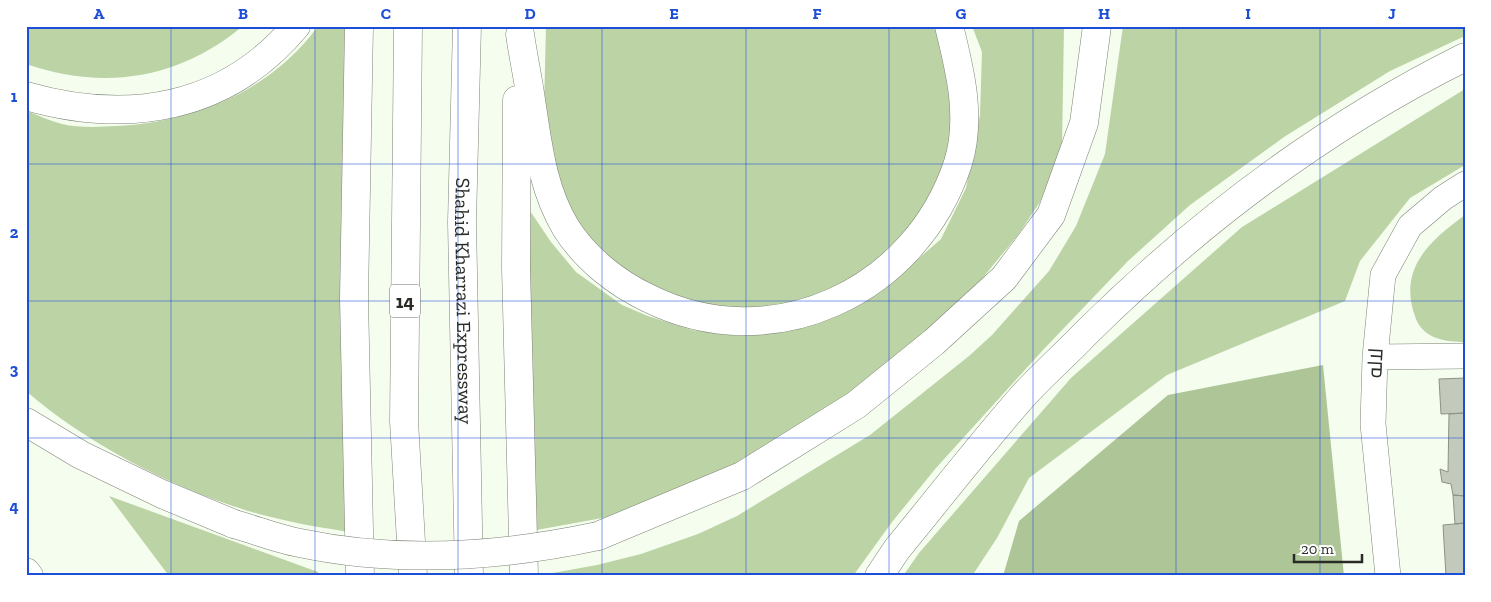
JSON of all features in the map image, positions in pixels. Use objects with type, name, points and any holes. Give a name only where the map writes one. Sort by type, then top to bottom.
[{"type":"main road","points":[[26,96],[60,106],[103,111],[139,110],[183,102],[223,85],[263,60],[296,26]]},
{"type":"main road","points":[[359,26],[354,298],[360,576]]},
{"type":"main road","name":"14","points":[[408,26],[404,421],[413,576]]},
{"type":"main road","name":"Shahid Kharrazi Expressway","points":[[467,26],[462,222],[469,576]]},
{"type":"main road","points":[[520,30],[542,173],[567,228],[591,258],[626,288],[659,304],[690,316],[758,323],[798,317],[839,300],[874,280],[913,246],[940,207],[958,161],[964,125],[961,77],[949,26]]},
{"type":"main road","points":[[26,422],[90,459],[162,494],[234,524],[299,543],[366,552],[451,556],[540,548],[598,536],[742,476],[856,405],[934,342],[1004,278],[1051,214],[1084,123],[1098,26]]},
{"type":"main road","points":[[520,30],[516,268],[524,576]]},
{"type":"main road","points":[[879,576],[896,549],[1024,395],[1126,293],[1206,223],[1310,145],[1422,78],[1465,56]]},
{"type":"main road","points":[[26,572],[29,576]]},
{"type":"street","name":"لاله","points":[[1388,576],[1373,424],[1375,357],[1383,275],[1410,226],[1443,198],[1465,184]]},
{"type":"street","points":[[1375,357],[1465,356]]},
{"type":"green space","points":[[26,26],[243,26],[219,44],[193,58],[167,68],[140,75],[113,78],[84,77],[26,64]]},
{"type":"green space","points":[[318,26],[349,26],[348,532],[254,513],[184,488],[83,434],[26,391],[26,111],[62,124],[96,127],[145,123],[174,118],[202,110],[229,99],[254,85],[278,68],[299,49]]},
{"type":"green space","points":[[546,26],[939,26],[952,65],[950,156],[934,200],[893,253],[820,298],[771,311],[729,311],[645,288],[604,260],[575,226],[558,189],[544,108]]},
{"type":"green space","points":[[972,26],[1064,26],[1062,149],[1040,202],[1018,235],[962,303],[850,396],[708,483],[630,513],[531,531],[524,202],[551,242],[576,272],[622,305],[648,316],[692,330],[740,336],[824,319],[880,292],[941,239],[966,188],[980,115],[982,52]]},
{"type":"green space","points":[[1123,26],[1465,26],[1465,36],[1390,71],[1284,137],[1190,205],[1128,261],[1043,350],[936,468],[892,522],[853,576],[536,576],[597,565],[641,554],[698,534],[737,516],[870,435],[969,356],[992,335],[1049,271],[1076,226],[1105,154]]},
{"type":"green space","points":[[1465,89],[1465,165],[1410,198],[1360,261],[1345,301],[1167,375],[1029,478],[997,538],[972,576],[903,576],[919,553],[1071,378],[1242,227]]},
{"type":"green space","points":[[1465,215],[1465,342],[1443,340],[1424,331],[1416,319],[1411,302],[1410,286],[1413,272],[1428,247],[1451,225]]},
{"type":"green space","points":[[1323,365],[1344,576],[1003,576],[1019,521],[1168,395]]},
{"type":"green space","points":[[109,496],[318,572],[318,576],[169,576]]},
{"type":"building","points":[[1465,378],[1465,413],[1441,414],[1439,379]]},
{"type":"building","points":[[1465,413],[1465,496],[1453,495],[1451,484],[1442,482],[1440,469],[1448,472],[1449,414]]},
{"type":"building","points":[[1453,495],[1465,496],[1465,523],[1455,524]]},
{"type":"building","points":[[1465,523],[1465,576],[1446,576],[1443,525]]}]
